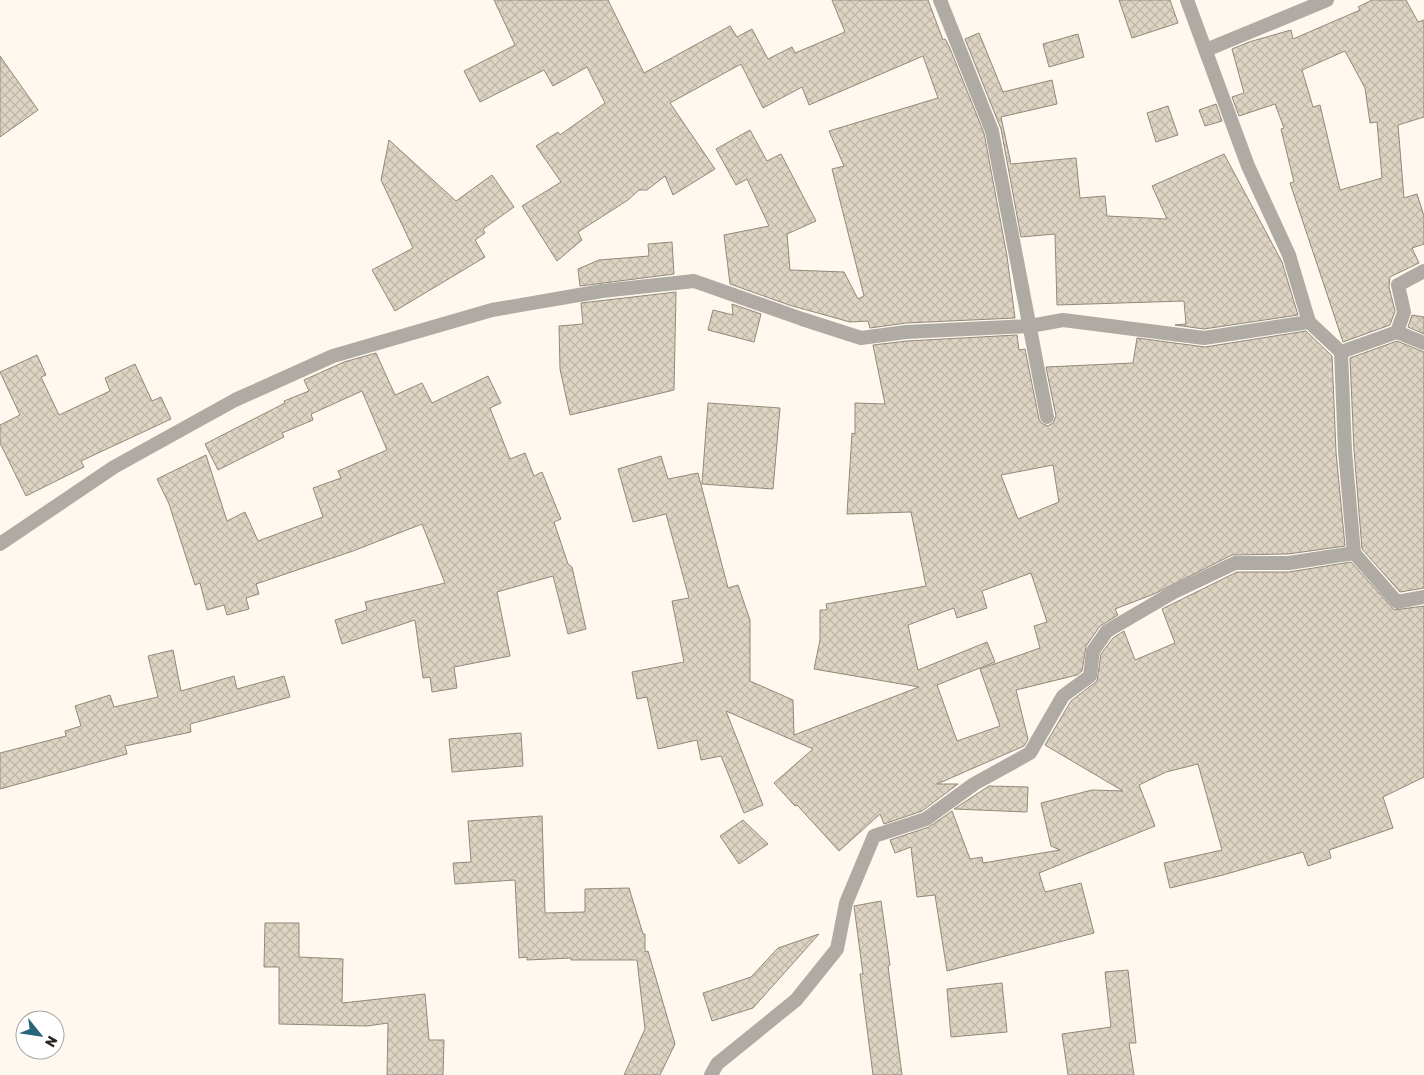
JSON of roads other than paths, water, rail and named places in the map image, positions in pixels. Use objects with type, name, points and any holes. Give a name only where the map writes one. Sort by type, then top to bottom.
[{"type":"street","points":[[940,0],[992,131],[1047,417]]},
{"type":"street","points":[[1187,0],[1248,166],[1289,255],[1309,322],[1341,352],[1345,451],[1354,553],[1397,602],[1424,597]]},
{"type":"street","points":[[1206,50],[1327,0]]},
{"type":"street","points":[[1397,332],[1404,312],[1398,285],[1424,271]]},
{"type":"street","points":[[0,544],[114,467],[235,400],[333,356],[492,310],[602,291],[694,280],[861,338],[906,332],[1030,326],[1063,320],[1204,338],[1309,322]]},
{"type":"street","points":[[1341,352],[1397,332],[1424,343]]},
{"type":"street","points":[[711,1075],[718,1064],[796,1000],[837,949],[846,903],[874,836],[926,819],[974,784],[1030,753],[1063,696],[1090,676],[1092,650],[1107,631],[1174,592],[1235,564],[1289,563],[1354,553]]}]
